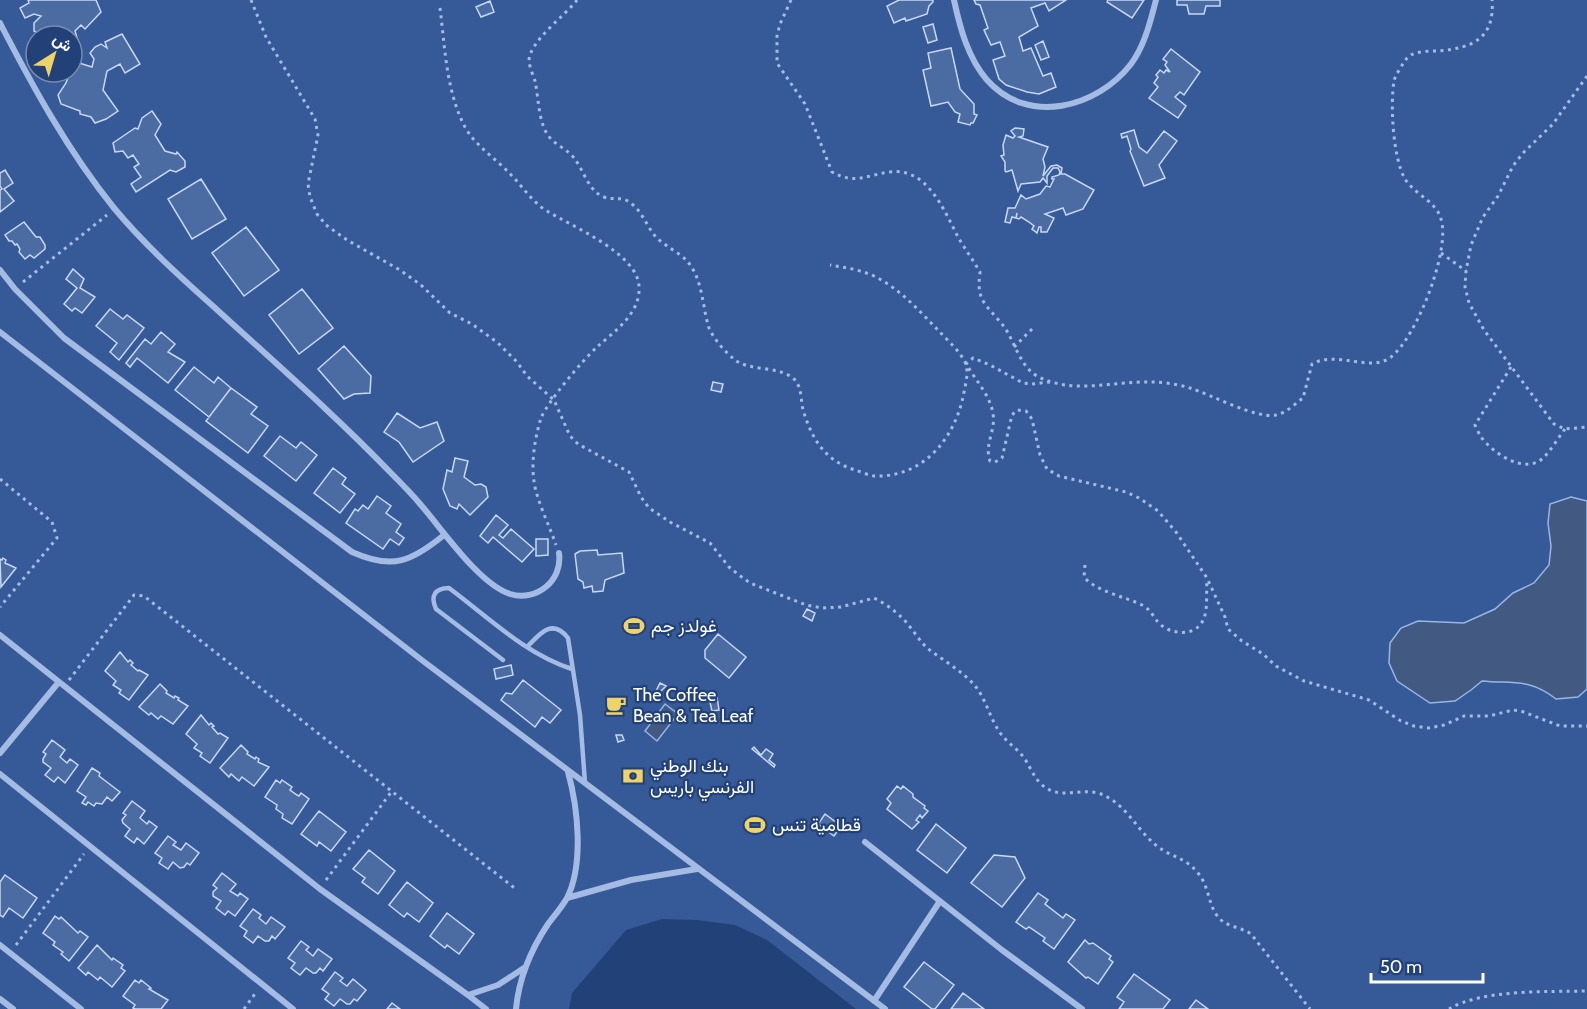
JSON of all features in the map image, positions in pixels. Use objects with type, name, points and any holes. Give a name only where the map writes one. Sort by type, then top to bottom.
[{"type":"street","points":[[954,0],[961,31],[975,62],[988,81],[1006,95],[1027,104],[1050,108],[1073,105],[1094,96],[1116,80],[1131,63],[1146,36],[1156,0]]},
{"type":"street","points":[[0,23],[29,80],[56,124],[90,177],[116,209],[171,268],[358,440],[421,505],[474,568],[507,593],[519,596],[532,595],[544,589],[553,580],[559,565],[559,553]]},
{"type":"street","points":[[0,270],[15,289],[64,338],[352,552],[372,561],[390,563],[408,559],[428,548],[444,535]]},
{"type":"street","points":[[0,332],[568,771],[885,1009]]},
{"type":"street","points":[[0,636],[320,889],[486,1009]]},
{"type":"street","points":[[0,753],[61,685]]},
{"type":"street","points":[[516,1009],[524,968],[545,928],[567,898],[573,877],[578,835],[577,813],[568,771]]},
{"type":"street","points":[[0,774],[293,1009]]},
{"type":"street","points":[[865,842],[1002,950],[1082,1009]]},
{"type":"street","points":[[567,898],[631,880],[697,869]]},
{"type":"street","points":[[874,1001],[940,901]]},
{"type":"street","points":[[0,945],[81,1009]]},
{"type":"street","points":[[468,994],[498,985],[524,968]]},
{"type":"street","points":[[0,999],[13,1009]]},
{"type":"lane","points":[[503,660],[436,609],[432,601],[434,593],[441,588],[449,588],[527,647],[548,660],[572,669]]},
{"type":"lane","points":[[527,647],[542,632],[550,629],[565,634],[570,643],[580,716],[585,783]]},
{"type":"path","points":[[251,0],[266,37],[315,118],[318,135],[308,184],[317,214],[326,225],[400,270],[421,285],[450,313],[472,324],[498,343],[527,376],[554,400],[570,436],[578,444],[629,472],[649,508],[710,543],[729,567],[750,583],[814,607],[841,607],[874,598],[894,610],[925,645],[976,688],[999,732],[1023,756],[1034,777],[1051,791],[1062,794],[1087,790],[1099,792],[1119,804],[1159,848],[1187,861],[1207,886],[1215,913],[1221,920],[1251,934],[1310,1009]]},
{"type":"path","points":[[578,0],[546,31],[531,51],[529,62],[543,124],[550,138],[573,156],[590,186],[605,197],[619,197],[631,203],[666,247],[686,260],[695,273],[710,329],[736,362],[782,373],[794,379],[801,390],[803,412],[817,444],[824,451],[839,465],[872,476],[901,474],[929,457],[946,440],[960,413],[967,376],[966,364]]},
{"type":"path","points":[[792,0],[780,24],[777,36],[777,63],[806,104],[832,172],[843,178],[855,180],[896,172],[919,178],[933,192],[980,272],[979,286],[982,300],[1006,330],[1014,347],[1036,375],[1077,387],[1114,382],[1166,383],[1190,388],[1265,416],[1279,415],[1303,398],[1312,364],[1322,358],[1380,363],[1392,357],[1426,303],[1441,253],[1443,234],[1441,219],[1434,206],[1405,179],[1393,136],[1394,79],[1404,61],[1413,54],[1452,49],[1472,43],[1484,35],[1491,22],[1492,0]]},
{"type":"path","points":[[440,8],[451,89],[466,128],[528,196],[546,211],[622,257],[634,271],[639,285],[637,300],[628,318],[613,335],[597,347],[542,417],[534,455],[534,482],[559,553]]},
{"type":"path","points":[[1587,76],[1553,124],[1513,165],[1498,196],[1483,217],[1471,245],[1465,287],[1468,303],[1484,330],[1554,424],[1564,429],[1587,427]]},
{"type":"path","points":[[15,289],[116,209]]},
{"type":"path","points":[[1441,253],[1466,271]]},
{"type":"path","points":[[831,265],[862,271],[890,285],[909,300],[958,351],[989,402],[994,416],[987,452],[990,461],[995,462],[1002,458],[1012,415],[1017,410],[1026,411],[1032,418],[1040,455],[1047,469],[1059,477],[1126,492],[1139,498],[1158,512],[1170,525],[1207,578],[1225,616],[1228,629],[1276,666],[1304,681],[1369,700],[1401,721],[1414,726],[1429,728],[1444,725],[1464,716],[1489,716],[1513,710],[1560,726],[1587,726]]},
{"type":"path","points":[[1014,347],[1032,328]]},
{"type":"path","points":[[966,364],[973,358],[1023,383],[1053,381]]},
{"type":"path","points":[[1511,367],[1479,415],[1475,425],[1481,437],[1507,460],[1518,465],[1532,464],[1542,459],[1564,429]]},
{"type":"path","points":[[0,480],[52,522],[57,538],[0,606]]},
{"type":"path","points":[[1084,565],[1084,577],[1092,584],[1142,605],[1151,610],[1158,623],[1171,631],[1183,633],[1197,628],[1204,618],[1207,578]]},
{"type":"path","points":[[61,685],[134,595],[144,596],[517,891]]},
{"type":"path","points":[[320,889],[392,791]]},
{"type":"path","points":[[10,953],[91,846]]},
{"type":"path","points":[[244,1009],[262,984]]},
{"type":"path","points":[[1449,1009],[1472,998],[1587,991]]},
{"type":"shaded area","points":[[0,0],[1587,0],[1587,1009],[856,1009],[767,940],[735,925],[697,920],[662,919],[626,930],[572,993],[569,1009],[0,1009]]},
{"type":"shaded area","points":[[1571,497],[1587,501],[1587,689],[1578,697],[1556,699],[1529,685],[1482,681],[1455,701],[1430,703],[1397,681],[1389,663],[1390,643],[1401,628],[1418,621],[1464,623],[1495,609],[1513,593],[1534,583],[1549,565],[1550,504]]},
{"type":"shaded area","points":[[665,704],[678,714],[657,741],[645,731]]},
{"type":"building","points":[[28,0],[96,0],[101,12],[85,29],[84,24],[34,24],[41,16],[34,14],[25,18],[20,8],[29,3]]},
{"type":"building","points":[[899,0],[933,0],[933,2],[927,14],[906,21],[905,18],[894,23],[887,6]]},
{"type":"building","points":[[974,0],[1066,0],[1049,11],[1045,3],[1031,8],[1038,26],[1019,37],[1023,51],[1031,48],[1043,76],[1051,73],[1056,87],[1039,94],[1006,85],[999,79],[993,60],[1005,56],[1000,42],[991,45],[984,30],[988,28],[980,5]]},
{"type":"building","points":[[1108,0],[1144,0],[1132,18],[1107,2]]},
{"type":"building","points":[[1177,0],[1220,0],[1220,6],[1206,6],[1204,14],[1189,14],[1187,5],[1177,5]]},
{"type":"building","points":[[490,1],[494,12],[481,17],[476,7]]},
{"type":"building","points":[[933,24],[937,40],[928,43],[923,27]]},
{"type":"building","points":[[122,34],[140,64],[125,73],[120,64],[107,71],[103,90],[118,111],[95,123],[91,117],[61,104],[58,95],[65,84],[84,84],[84,64],[92,67],[94,59],[90,53],[101,44],[107,48],[105,42]]},
{"type":"building","points":[[1043,41],[1049,57],[1041,60],[1035,45]]},
{"type":"building","points":[[951,48],[960,89],[974,104],[974,114],[977,115],[970,125],[958,122],[960,114],[955,112],[948,102],[931,106],[923,70],[931,68],[928,53]]},
{"type":"building","points":[[1171,49],[1200,72],[1184,95],[1180,92],[1175,97],[1186,106],[1178,118],[1149,98],[1158,87],[1154,83],[1160,70],[1164,73],[1166,70],[1170,72],[1165,65],[1167,62],[1163,59]]},
{"type":"building","points":[[152,111],[161,124],[155,135],[165,151],[176,154],[177,152],[185,161],[185,167],[176,172],[170,170],[136,192],[131,184],[141,177],[134,167],[139,164],[133,155],[128,158],[123,151],[115,152],[113,143],[135,128],[138,129],[142,118]]},
{"type":"building","points":[[1015,128],[1024,129],[1023,136],[1019,137],[1048,147],[1043,159],[1045,167],[1043,176],[1051,166],[1057,165],[1062,168],[1061,174],[1094,190],[1083,209],[1066,215],[1063,208],[1045,214],[1054,218],[1047,232],[1041,232],[1041,227],[1039,227],[1037,233],[1032,229],[1034,226],[1021,217],[1019,219],[1012,217],[1010,223],[1005,222],[1008,208],[1015,208],[1021,195],[1026,199],[1040,194],[1046,186],[1050,187],[1054,179],[1052,177],[1059,175],[1060,172],[1058,168],[1053,168],[1047,176],[1047,183],[1043,178],[1040,182],[1021,184],[1018,191],[1012,170],[1005,171],[1005,162],[1001,156],[1004,155],[1003,145],[1006,135],[1013,138],[1015,136],[1011,131]]},
{"type":"building","points":[[1134,130],[1139,147],[1147,153],[1164,131],[1177,141],[1159,165],[1165,178],[1144,186],[1130,151],[1127,136],[1122,138],[1121,134]]},
{"type":"building","points":[[5,170],[13,183],[4,189],[14,201],[0,212],[0,190],[2,189],[0,173]]},
{"type":"building","points":[[201,179],[226,219],[192,239],[168,199]]},
{"type":"building","points":[[24,222],[45,245],[45,249],[34,258],[30,255],[25,259],[19,252],[17,244],[9,241],[5,235]]},
{"type":"building","points":[[246,227],[279,270],[244,296],[212,253]]},
{"type":"building","points":[[73,269],[84,279],[80,288],[95,297],[82,313],[75,308],[72,311],[64,304],[77,288],[66,279]]},
{"type":"building","points":[[302,289],[333,328],[299,354],[269,315]]},
{"type":"building","points":[[110,309],[123,319],[127,315],[144,328],[119,360],[110,352],[117,343],[96,326]]},
{"type":"building","points":[[161,332],[175,344],[168,352],[185,362],[168,383],[137,358],[130,367],[126,363],[145,339],[151,344]]},
{"type":"building","points":[[344,346],[371,376],[370,393],[354,394],[344,399],[318,369]]},
{"type":"building","points":[[194,367],[214,383],[218,377],[231,388],[209,417],[175,390]]},
{"type":"building","points":[[713,382],[723,384],[721,392],[711,390]]},
{"type":"building","points":[[231,388],[257,407],[251,414],[268,426],[248,453],[206,421]]},
{"type":"building","points":[[397,413],[420,428],[437,422],[444,441],[413,462],[399,442],[384,432]]},
{"type":"building","points":[[280,436],[296,448],[301,442],[317,455],[296,481],[264,456]]},
{"type":"building","points":[[455,458],[468,461],[464,477],[475,485],[481,484],[486,487],[488,497],[470,515],[459,504],[457,509],[450,506],[443,489],[447,470],[452,472]]},
{"type":"building","points":[[333,468],[346,478],[342,484],[355,494],[340,513],[314,493]]},
{"type":"building","points":[[377,496],[391,506],[386,513],[401,524],[396,532],[404,538],[399,545],[390,539],[383,549],[346,523],[355,509],[358,511],[363,505],[368,509]]},
{"type":"building","points":[[496,515],[508,525],[499,535],[503,538],[511,529],[534,549],[522,562],[493,537],[488,543],[480,536]]},
{"type":"building","points":[[536,539],[548,539],[548,555],[536,556]]},
{"type":"building","points":[[597,550],[598,555],[622,553],[624,573],[605,580],[603,591],[593,592],[592,586],[584,588],[583,582],[578,579],[575,554],[580,551]]},
{"type":"building","points":[[0,559],[6,560],[5,563],[16,568],[1,587]]},
{"type":"building","points":[[807,609],[815,613],[812,621],[803,616]]},
{"type":"building","points":[[718,634],[746,657],[729,678],[705,658],[705,650]]},
{"type":"building","points":[[120,652],[128,662],[130,660],[133,663],[131,665],[138,671],[148,675],[129,700],[119,693],[121,690],[113,685],[116,681],[105,671]]},
{"type":"building","points":[[511,665],[513,675],[496,679],[494,669]]},
{"type":"building","points":[[523,680],[561,710],[550,723],[542,717],[535,727],[501,700],[506,693],[512,694]]},
{"type":"building","points":[[660,683],[666,686],[659,693],[656,691]]},
{"type":"building","points":[[160,684],[167,691],[166,693],[179,698],[178,700],[188,706],[173,724],[161,716],[158,719],[151,713],[149,715],[139,707]]},
{"type":"building","points":[[717,697],[719,710],[712,711],[709,698]]},
{"type":"building","points":[[201,715],[209,725],[211,723],[214,726],[212,727],[218,734],[228,738],[210,763],[200,756],[202,753],[194,748],[197,744],[186,734]]},
{"type":"building","points":[[616,735],[622,735],[624,740],[618,742]]},
{"type":"building","points":[[52,740],[65,750],[60,757],[67,763],[70,759],[78,765],[65,783],[58,777],[54,782],[45,775],[51,768],[43,762],[46,754],[43,752]]},
{"type":"building","points":[[241,745],[248,752],[247,754],[255,759],[256,757],[259,759],[258,762],[269,767],[254,786],[242,777],[239,781],[231,774],[229,777],[220,768]]},
{"type":"building","points":[[754,747],[761,755],[766,749],[773,754],[769,760],[775,765],[774,767],[752,749]]},
{"type":"building","points":[[92,768],[120,792],[112,801],[107,797],[102,804],[96,803],[94,806],[88,802],[86,805],[82,803],[86,797],[77,791]]},
{"type":"building","points":[[276,780],[280,783],[282,780],[292,787],[290,790],[297,795],[301,793],[309,799],[292,824],[282,818],[283,814],[276,809],[277,805],[265,797]]},
{"type":"building","points":[[897,786],[901,789],[903,786],[913,794],[913,797],[928,811],[922,818],[920,815],[916,820],[919,822],[912,829],[887,809],[891,803],[887,799]]},
{"type":"building","points":[[132,801],[145,811],[140,818],[147,824],[149,821],[157,827],[144,844],[137,838],[134,843],[125,836],[130,829],[123,823],[122,820],[126,815],[123,813]]},
{"type":"building","points":[[319,811],[346,832],[331,851],[319,842],[317,846],[301,834]]},
{"type":"building","points":[[825,814],[841,826],[834,836],[818,824]]},
{"type":"building","points":[[936,824],[966,848],[947,873],[917,850]]},
{"type":"building","points":[[168,836],[176,842],[173,845],[181,850],[186,843],[199,853],[190,865],[187,863],[180,868],[173,862],[168,869],[159,863],[162,858],[155,853]]},
{"type":"building","points":[[369,850],[395,871],[378,894],[362,882],[365,878],[353,869]]},
{"type":"building","points":[[994,855],[1015,857],[1025,878],[1002,907],[971,883]]},
{"type":"building","points":[[222,873],[236,884],[230,891],[238,896],[240,893],[248,899],[235,916],[228,911],[225,915],[216,908],[221,901],[213,896],[217,888],[213,885]]},
{"type":"building","points":[[5,875],[37,898],[23,918],[9,908],[3,917],[0,915],[0,882]]},
{"type":"building","points":[[407,882],[433,903],[419,922],[407,913],[404,917],[389,905]]},
{"type":"building","points":[[1038,893],[1048,900],[1045,904],[1063,918],[1066,914],[1075,920],[1054,949],[1043,941],[1045,938],[1029,927],[1026,929],[1016,922]]},
{"type":"building","points":[[253,909],[261,915],[259,918],[266,924],[271,917],[285,927],[275,939],[272,936],[269,941],[265,941],[258,936],[253,943],[244,936],[247,931],[240,926]]},
{"type":"building","points":[[447,913],[474,934],[459,954],[447,945],[445,948],[430,936]]},
{"type":"building","points":[[55,916],[59,919],[61,917],[78,933],[80,931],[88,937],[69,961],[61,954],[63,952],[53,945],[55,942],[43,933]]},
{"type":"building","points":[[1085,940],[1111,956],[1109,959],[1113,962],[1098,984],[1086,978],[1068,962]]},
{"type":"building","points":[[301,941],[309,947],[306,950],[313,956],[318,949],[332,959],[323,971],[320,968],[313,973],[306,968],[300,975],[291,968],[295,963],[288,958]]},
{"type":"building","points":[[97,945],[112,960],[113,958],[123,965],[121,968],[125,971],[112,987],[100,977],[98,980],[88,972],[86,975],[78,968]]},
{"type":"building","points":[[924,962],[954,985],[935,1009],[904,987]]},
{"type":"building","points":[[335,972],[343,978],[340,981],[347,986],[353,979],[366,990],[357,1001],[354,999],[347,1004],[340,999],[334,1006],[325,999],[329,994],[322,989]]},
{"type":"building","points":[[1134,974],[1170,1000],[1163,1009],[1119,1009],[1124,1002],[1117,997]]},
{"type":"building","points":[[135,980],[139,983],[141,980],[151,988],[149,989],[168,1000],[161,1009],[133,1008],[135,1005],[123,996]]},
{"type":"building","points":[[963,993],[984,1009],[951,1009]]},
{"type":"building","points":[[1196,1000],[1208,1009],[1189,1009]]},
{"type":"building","points":[[392,1003],[400,1009],[387,1009]]},
{"type":"place","name":"غولدز جم","points":[[634,626]]},
{"type":"place","name":"The Coffee Bean & Tea Leaf","points":[[616,705]]},
{"type":"place","name":"بنك الوطني الفرنسي باريس","points":[[633,776]]},
{"type":"place","name":"قطامية تنس","points":[[755,825]]}]
